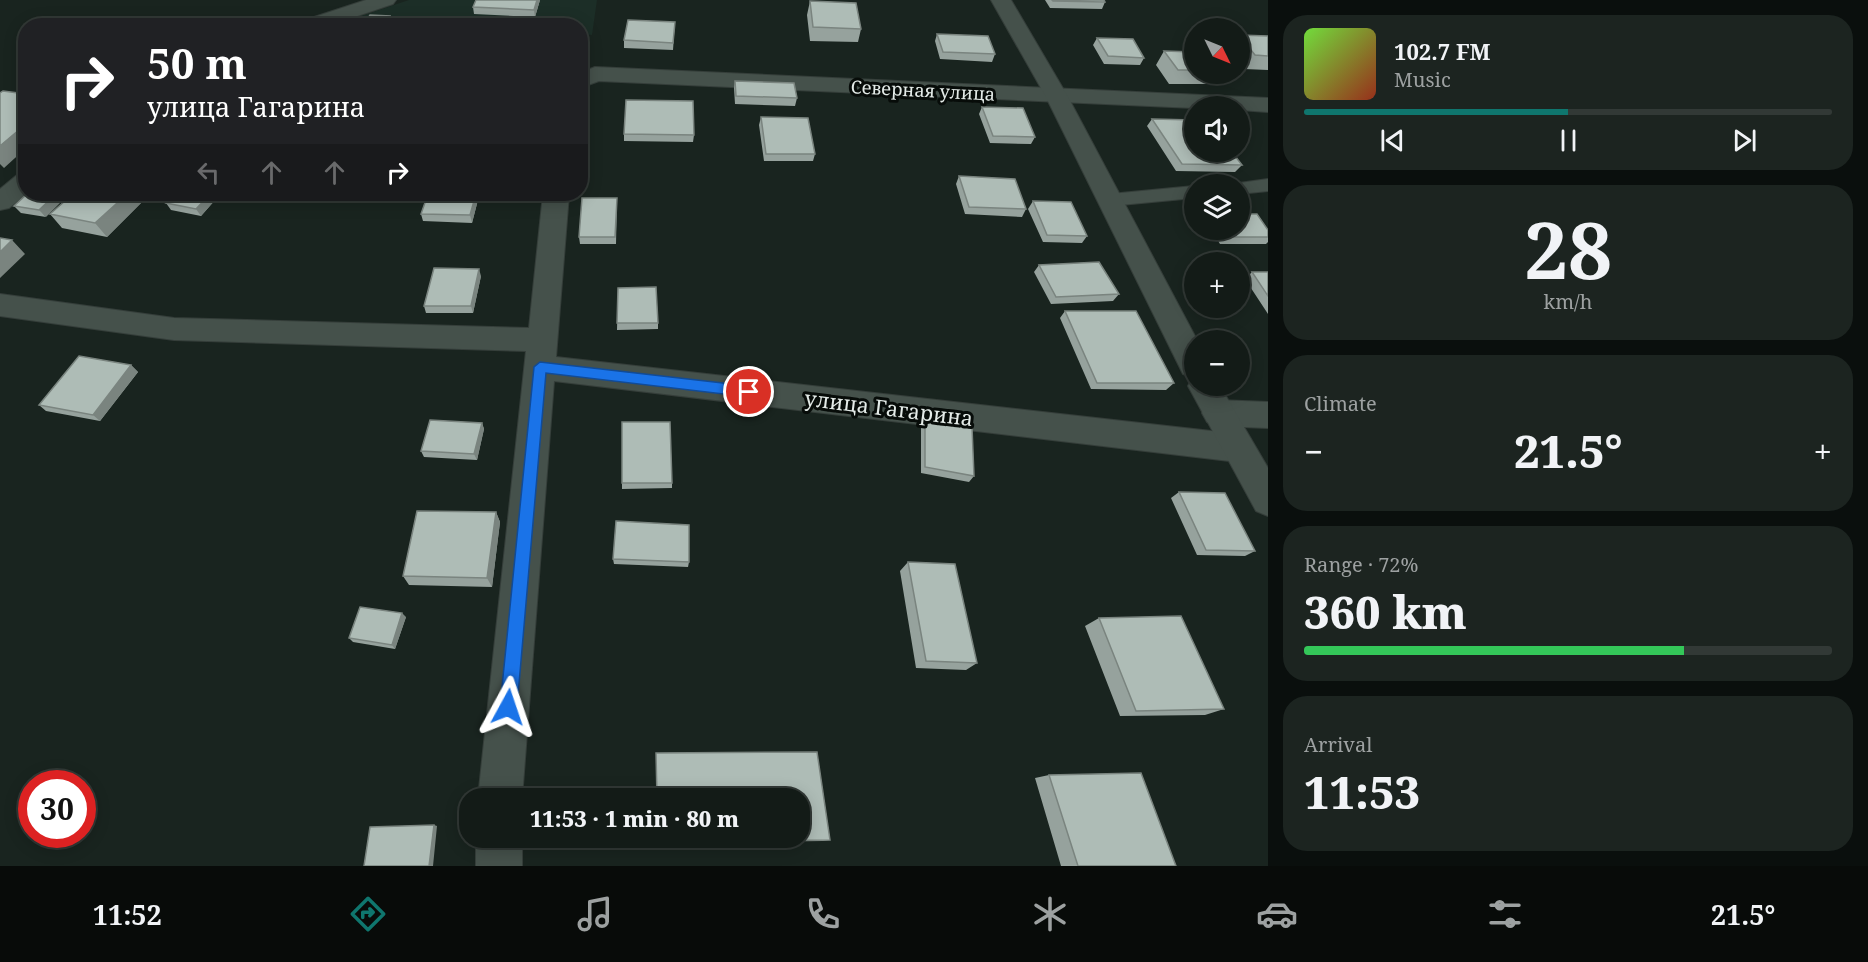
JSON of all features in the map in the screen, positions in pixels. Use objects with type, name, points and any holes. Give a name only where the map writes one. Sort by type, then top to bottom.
[{"type":"street","points":[[331,18],[386,0]]},
{"type":"street","points":[[1001,0],[1057,97],[1184,345]]},
{"type":"street","name":"Северная улица","points":[[588,78],[595,74],[1268,105]]},
{"type":"street","points":[[0,202],[18,187]]},
{"type":"street","points":[[501,788],[555,201]]},
{"type":"street","name":"улица Гагарина","points":[[0,305],[174,329],[541,354],[1238,448]]},
{"type":"street","points":[[1211,399],[1268,500]]},
{"type":"street","points":[[1211,399],[1268,415]]},
{"type":"street","points":[[499,848],[500,866]]},
{"type":"lane","points":[[1250,187],[1268,185]]},
{"type":"lane","points":[[1110,200],[1184,193]]},
{"type":"shaded area","points":[[409,0],[597,0],[592,35],[588,35],[588,18],[358,17]]},
{"type":"building","points":[[476,0],[537,0],[534,10],[473,7]]},
{"type":"building","points":[[1104,0],[1105,2],[1053,1]]},
{"type":"building","points":[[810,1],[856,3],[861,29],[813,27]]},
{"type":"building","points":[[370,15],[390,16],[389,18],[368,18]]},
{"type":"building","points":[[628,20],[675,22],[673,43],[624,40]]},
{"type":"building","points":[[937,34],[988,36],[995,54],[943,52]]},
{"type":"building","points":[[1250,35],[1268,36],[1268,56],[1255,55],[1250,49]]},
{"type":"building","points":[[1097,38],[1133,39],[1144,58],[1108,56]]},
{"type":"building","points":[[1164,51],[1184,52],[1184,70],[1178,70]]},
{"type":"building","points":[[735,81],[794,83],[797,98],[736,96]]},
{"type":"building","points":[[3,91],[18,93],[18,131],[0,146],[0,93]]},
{"type":"building","points":[[626,100],[693,101],[694,135],[624,134]]},
{"type":"building","points":[[982,107],[1023,108],[1035,137],[993,136]]},
{"type":"building","points":[[761,117],[808,118],[815,154],[766,154]]},
{"type":"building","points":[[1152,119],[1184,120],[1184,162],[1240,162],[1242,165],[1182,164]]},
{"type":"building","points":[[959,176],[1015,179],[1026,209],[969,207]]},
{"type":"building","points":[[588,198],[617,198],[615,237],[579,237],[582,201],[588,201]]},
{"type":"building","points":[[19,201],[49,201],[39,210],[14,206]]},
{"type":"building","points":[[65,201],[119,201],[95,223],[50,214]]},
{"type":"building","points":[[168,201],[203,201],[196,209],[166,203]]},
{"type":"building","points":[[426,201],[474,201],[470,215],[421,214]]},
{"type":"building","points":[[1033,201],[1071,202],[1087,236],[1047,235]]},
{"type":"building","points":[[1250,214],[1257,214],[1268,230],[1268,237],[1250,237]]},
{"type":"building","points":[[0,238],[12,240],[0,252]]},
{"type":"building","points":[[1099,262],[1119,294],[1056,297],[1039,265]]},
{"type":"building","points":[[434,268],[479,269],[471,306],[424,306]]},
{"type":"building","points":[[1252,272],[1268,272],[1268,296]]},
{"type":"building","points":[[656,287],[658,323],[617,323],[618,288]]},
{"type":"building","points":[[1065,311],[1136,311],[1174,383],[1097,383]]},
{"type":"building","points":[[79,356],[131,365],[93,415],[39,405]]},
{"type":"building","points":[[925,418],[972,427],[974,476],[925,467]]},
{"type":"building","points":[[430,420],[482,423],[474,454],[421,451]]},
{"type":"building","points":[[622,422],[670,422],[672,483],[622,483]]},
{"type":"building","points":[[1179,492],[1225,493],[1255,551],[1206,550]]},
{"type":"building","points":[[417,511],[496,512],[487,578],[403,576]]},
{"type":"building","points":[[616,521],[689,525],[689,562],[613,559]]},
{"type":"building","points":[[908,562],[955,564],[977,663],[926,661]]},
{"type":"building","points":[[360,607],[402,613],[392,645],[349,638]]},
{"type":"building","points":[[1181,616],[1224,709],[1136,711],[1099,618]]},
{"type":"building","points":[[817,752],[830,840],[810,840],[810,788],[657,788],[656,753]]},
{"type":"building","points":[[1141,773],[1176,866],[1078,866],[1049,775]]},
{"type":"building","points":[[434,825],[429,866],[364,866],[370,827]]},
{"type":"route","points":[[508,707],[540,367],[749,392]]}]
